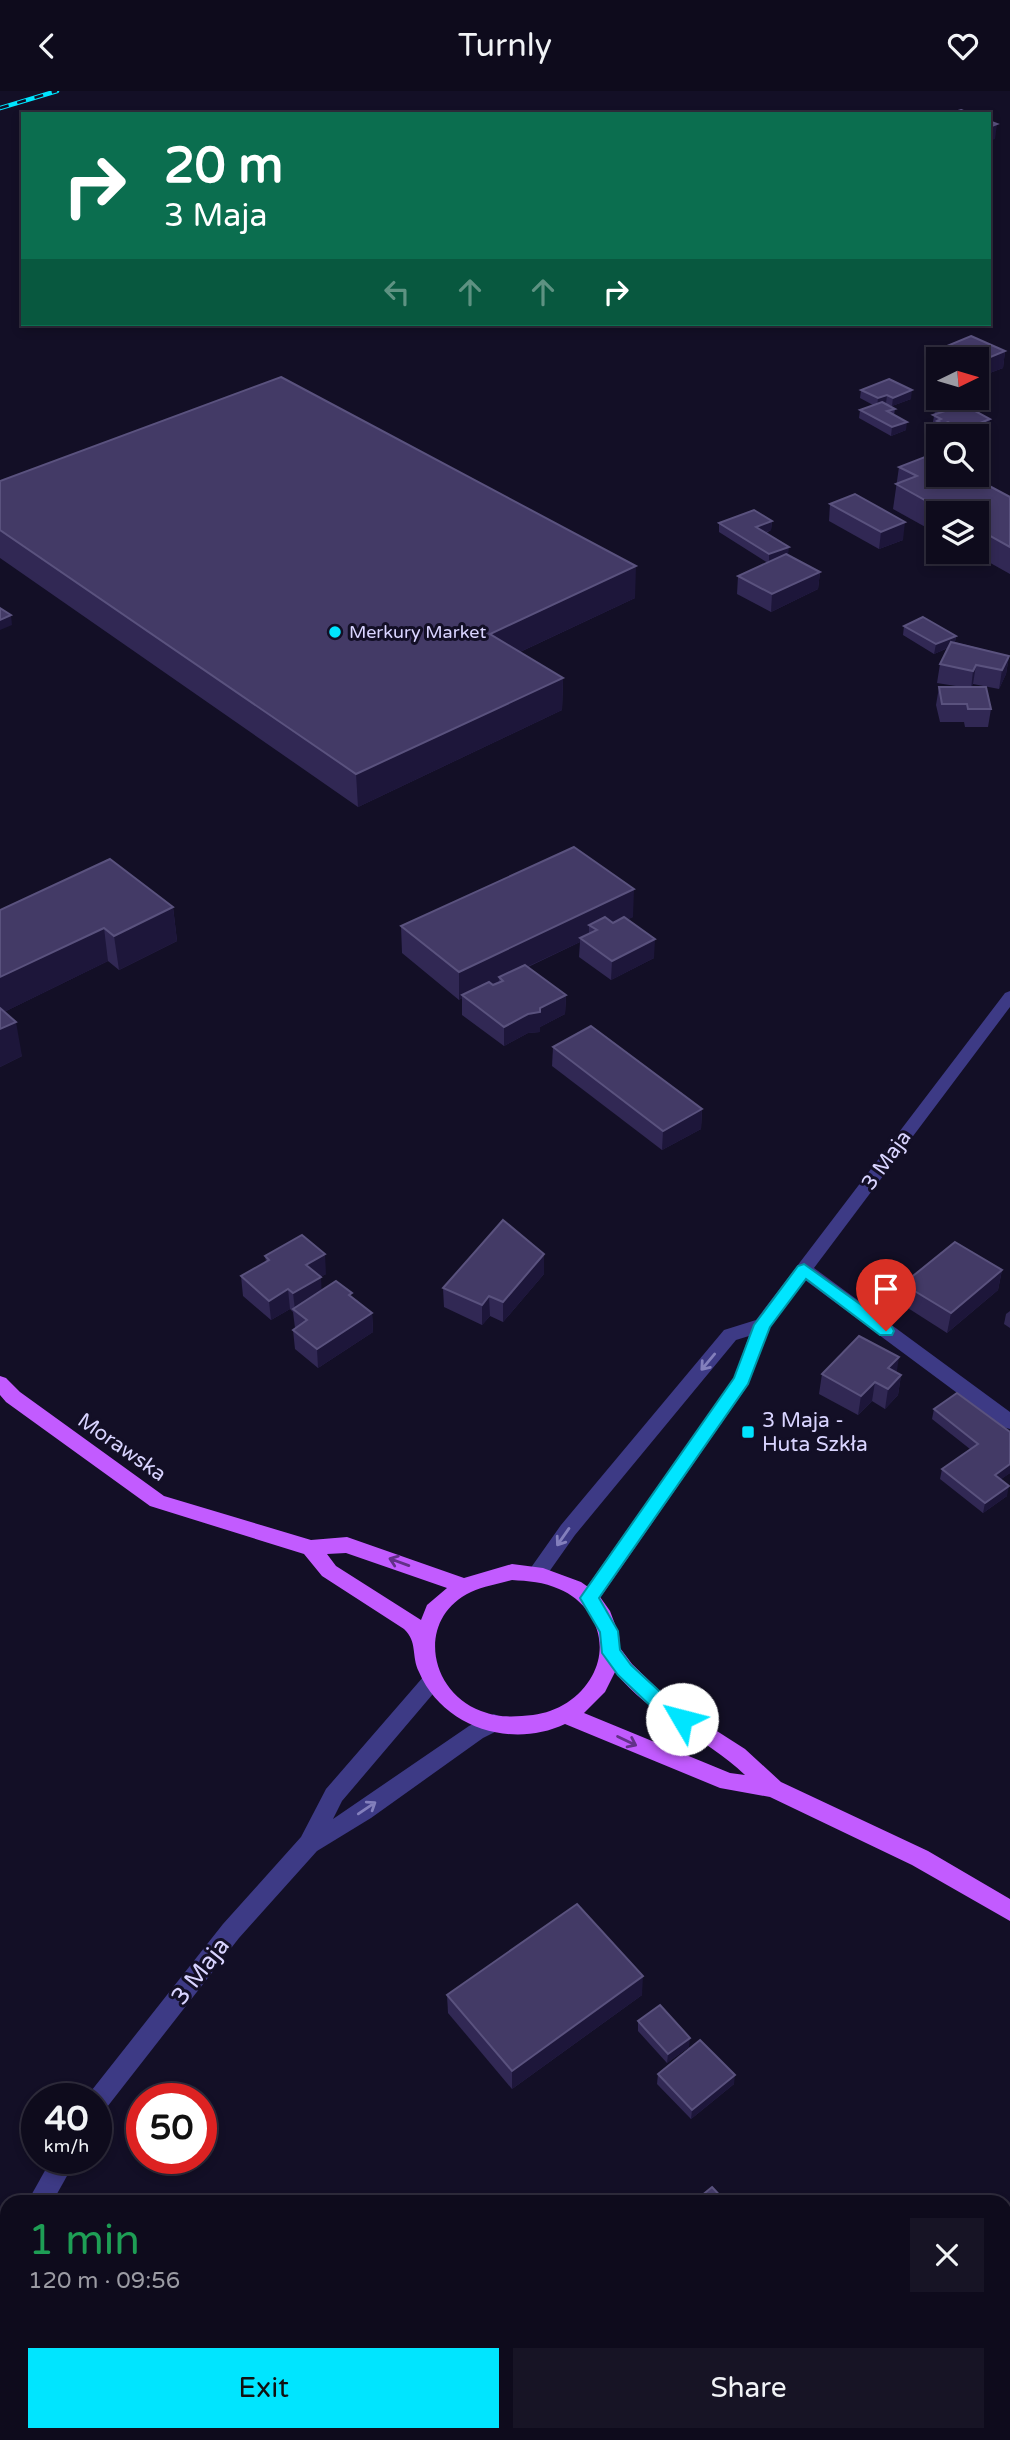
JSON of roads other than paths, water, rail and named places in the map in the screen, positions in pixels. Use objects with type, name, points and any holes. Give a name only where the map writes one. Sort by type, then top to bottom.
[{"type":"main road","name":"Morawska","points":[[0,1383],[13,1397],[157,1501],[311,1548],[346,1545],[463,1586]]},
{"type":"main road","points":[[311,1548],[329,1571],[411,1623],[423,1634]]},
{"type":"main road","points":[[512,1572],[537,1574],[562,1582],[589,1598],[609,1631],[611,1653],[607,1674],[594,1693],[550,1721],[523,1726],[494,1723],[467,1714],[446,1700],[431,1682],[423,1661],[423,1634],[429,1618],[443,1600],[463,1586],[486,1576],[512,1572]]},
{"type":"main road","points":[[611,1653],[663,1707],[738,1755],[773,1788],[920,1859],[1010,1911]]},
{"type":"main road","points":[[564,1714],[728,1782],[773,1788]]},
{"type":"street","name":"3 Maja","points":[[589,1598],[742,1380],[762,1325],[1010,996]]},
{"type":"street","points":[[804,1270],[1010,1422]]},
{"type":"street","points":[[537,1574],[568,1530],[730,1335],[762,1325]]},
{"type":"street","name":"3 Maja","points":[[112,2083],[231,1931],[309,1844],[334,1795],[431,1682]]},
{"type":"street","name":"3 Maja","points":[[309,1844],[363,1812],[476,1732],[494,1723]]},
{"type":"street","points":[[43,2195],[56,2174]]},
{"type":"railway","points":[[0,108],[57,91]]},
{"type":"place","name":"Merkury Market","points":[[335,632]]},
{"type":"place","name":"3 Maja - Huta Szkła","points":[[748,1432]]}]
